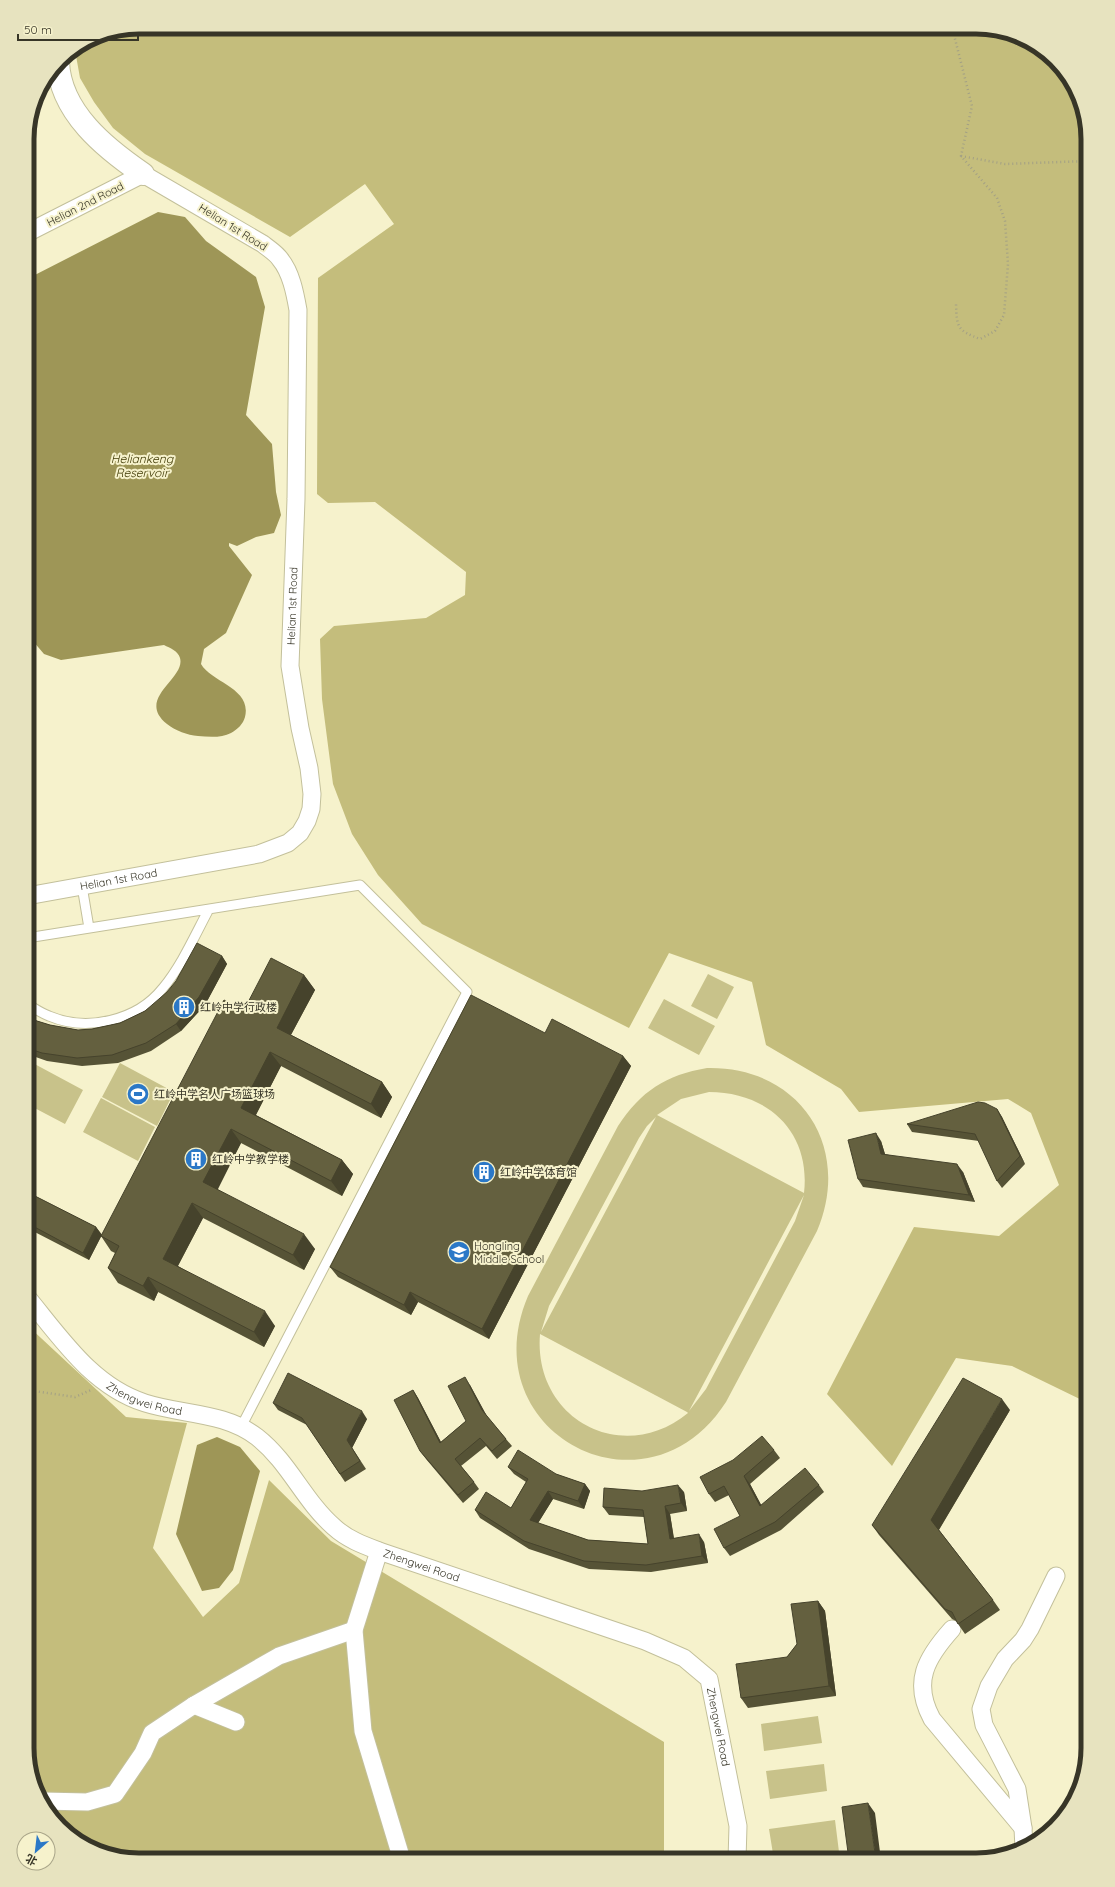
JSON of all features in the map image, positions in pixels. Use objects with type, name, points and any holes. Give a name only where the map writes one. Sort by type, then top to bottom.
[{"type":"main road","points":[[60,70],[63,85],[73,109],[86,127],[120,157],[143,174]]},
{"type":"street","name":"Helian 2nd Road","points":[[34,229],[143,174]]},
{"type":"street","name":"Helian 1st Road","points":[[34,895],[259,854],[288,843],[300,833],[307,821],[311,802],[309,768],[290,666],[296,484],[298,310],[294,291],[280,259],[263,244],[143,174]]},
{"type":"street","name":"Zhengwei Road","points":[[34,1305],[76,1356],[90,1371],[107,1384],[144,1402],[223,1419],[241,1427],[268,1446],[279,1457],[322,1515],[334,1527],[358,1543],[645,1641],[684,1658],[709,1679],[738,1826],[736,1853]]},
{"type":"street","points":[[379,1551],[354,1630],[363,1731],[400,1853]]},
{"type":"street","points":[[1024,1841],[1024,1828],[1017,1789],[984,1725],[981,1710],[984,1696],[989,1686],[1005,1658],[1023,1640],[1030,1629],[1056,1576]]},
{"type":"street","points":[[952,1629],[944,1638],[924,1671],[922,1683],[925,1707],[932,1719],[1024,1828]]},
{"type":"street","points":[[49,1802],[87,1802],[115,1794],[142,1753],[152,1733],[194,1704],[278,1656],[354,1630]]},
{"type":"street","points":[[194,1704],[236,1722]]},
{"type":"lane","points":[[34,937],[360,885],[467,992],[241,1427]]},
{"type":"lane","points":[[82,886],[89,928]]},
{"type":"lane","points":[[34,1008],[48,1016],[84,1023],[108,1021],[132,1013],[153,999],[169,981],[209,909]]},
{"type":"path","points":[[954,34],[972,106],[961,156]]},
{"type":"path","points":[[961,156],[1005,164],[1081,161]]},
{"type":"path","points":[[956,304],[957,323],[964,333],[980,339],[994,332],[1004,315],[1008,264],[1005,221],[997,198],[961,156]]},
{"type":"path","points":[[34,1391],[75,1397],[107,1384]]},
{"type":"shaded area","points":[[132,34],[983,34],[997,36],[1023,45],[1045,60],[1055,70],[1070,92],[1075,105],[1079,118],[1081,139],[1081,1400],[1012,1366],[956,1358],[892,1466],[827,1394],[914,1227],[999,1236],[1059,1185],[1031,1113],[1008,1099],[859,1112],[841,1089],[766,1045],[752,982],[669,953],[629,1028],[422,924],[378,875],[352,834],[333,784],[322,699],[320,639],[334,626],[426,618],[465,595],[466,572],[375,502],[328,503],[317,494],[318,278],[394,224],[365,184],[290,237],[145,154],[113,128],[94,102],[80,78],[76,56],[99,42],[118,36]]},
{"type":"shaded area","points":[[708,974],[734,987],[717,1019],[691,1006]]},
{"type":"shaded area","points":[[664,999],[715,1026],[699,1055],[648,1028]]},
{"type":"shaded area","name":"红岭中学名人广场篮球场","points":[[120,1063],[174,1092],[157,1126],[102,1097]]},
{"type":"shaded area","points":[[34,1064],[83,1090],[65,1124],[34,1108]]},
{"type":"shaded area","points":[[707,1068],[740,1071],[768,1081],[792,1096],[810,1117],[822,1142],[828,1169],[826,1200],[817,1231],[726,1402],[692,1439],[653,1457],[613,1459],[575,1446],[544,1422],[523,1387],[517,1345],[528,1296],[618,1126],[645,1094],[667,1080],[692,1071]],"holes":[[[709,1092],[730,1094],[750,1099],[767,1108],[781,1120],[793,1134],[800,1151],[804,1171],[804,1193],[657,1115],[681,1099]],[[656,1117],[541,1332],[549,1306],[639,1138],[647,1126]],[[804,1195],[795,1221],[706,1389],[689,1411]],[[540,1334],[688,1413],[662,1429],[636,1435],[610,1434],[587,1426],[566,1411],[551,1390],[542,1364]]]},
{"type":"shaded area","name":"红岭中学名人广场篮球场","points":[[101,1098],[155,1127],[138,1161],[83,1132]]},
{"type":"shaded area","points":[[34,1332],[126,1417],[187,1423],[153,1548],[203,1617],[239,1583],[269,1480],[331,1541],[664,1742],[664,1853],[132,1853],[105,1847],[92,1842],[81,1835],[60,1817],[45,1795],[36,1769],[34,1755]]},
{"type":"shaded area","points":[[818,1716],[822,1743],[764,1751],[761,1724]]},
{"type":"shaded area","points":[[824,1764],[827,1791],[770,1799],[766,1771]]},
{"type":"shaded area","points":[[835,1820],[839,1852],[773,1853],[769,1829]]},
{"type":"water","name":"Heliankeng Reservoir","points":[[158,212],[185,217],[206,241],[256,277],[265,307],[246,415],[272,444],[276,492],[281,515],[274,533],[256,537],[237,546],[229,543],[229,546],[252,575],[226,633],[204,649],[201,664],[206,671],[237,692],[243,699],[246,707],[243,722],[236,730],[227,735],[211,737],[190,735],[174,729],[159,715],[156,706],[159,697],[180,666],[180,658],[176,652],[164,645],[61,660],[44,654],[34,642],[34,275]]},
{"type":"water","points":[[217,1437],[240,1447],[260,1471],[233,1570],[219,1588],[202,1591],[176,1534],[197,1445]]},
{"type":"building","name":"红岭中学行政楼","points":[[197,943],[222,956],[199,997],[176,1024],[146,1043],[112,1055],[77,1058],[42,1053],[34,1050],[34,1020],[50,1025],[78,1030],[92,1029],[120,1023],[145,1011],[167,992],[176,981]]},
{"type":"building","name":"红岭中学教学楼","points":[[271,958],[304,975],[277,1028],[382,1082],[371,1104],[270,1052],[241,1108],[342,1160],[331,1181],[231,1129],[203,1182],[304,1234],[293,1255],[192,1203],[163,1259],[265,1311],[254,1332],[148,1277],[143,1286],[108,1268],[119,1246],[101,1236],[224,1000],[244,1010]]},
{"type":"building","name":"红岭中学体育馆","points":[[471,995],[545,1033],[552,1019],[623,1056],[482,1329],[410,1292],[404,1305],[330,1267]]},
{"type":"building","points":[[978,1102],[985,1103],[997,1109],[1020,1156],[997,1181],[975,1134],[907,1124]]},
{"type":"building","points":[[876,1133],[881,1154],[957,1164],[969,1195],[858,1179],[848,1140]]},
{"type":"building","points":[[34,1196],[96,1227],[83,1253],[34,1227]]},
{"type":"building","points":[[288,1373],[362,1411],[347,1440],[360,1461],[340,1474],[302,1418],[273,1403]]},
{"type":"building","points":[[465,1377],[482,1410],[506,1439],[492,1451],[480,1438],[455,1459],[474,1482],[458,1495],[420,1451],[394,1400],[413,1390],[440,1443],[466,1421],[448,1386]]},
{"type":"building","points":[[963,1378],[1002,1399],[931,1520],[993,1600],[958,1624],[952,1612],[945,1609],[872,1525]]},
{"type":"building","points":[[762,1436],[774,1450],[744,1476],[760,1506],[805,1468],[819,1485],[775,1522],[724,1548],[714,1529],[740,1516],[724,1486],[709,1494],[700,1477],[733,1460]]},
{"type":"building","points":[[518,1450],[556,1474],[585,1484],[578,1501],[548,1491],[530,1520],[588,1540],[648,1544],[643,1510],[603,1507],[604,1488],[642,1491],[678,1485],[681,1503],[665,1506],[670,1539],[699,1534],[702,1556],[646,1565],[584,1561],[524,1541],[475,1510],[486,1492],[511,1508],[528,1479],[508,1467]]},
{"type":"building","points":[[818,1601],[829,1686],[741,1698],[736,1664],[787,1657],[797,1644],[791,1604]]},
{"type":"building","points":[[868,1803],[875,1853],[848,1853],[842,1807]]},
{"type":"place","name":"红岭中学行政楼","points":[[184,1007]]},
{"type":"place","name":"红岭中学名人广场篮球场","points":[[138,1094]]},
{"type":"place","name":"红岭中学教学楼","points":[[196,1159]]},
{"type":"place","name":"红岭中学体育馆","points":[[484,1172]]},
{"type":"place","name":"Hongling Middle School","points":[[459,1252]]}]
